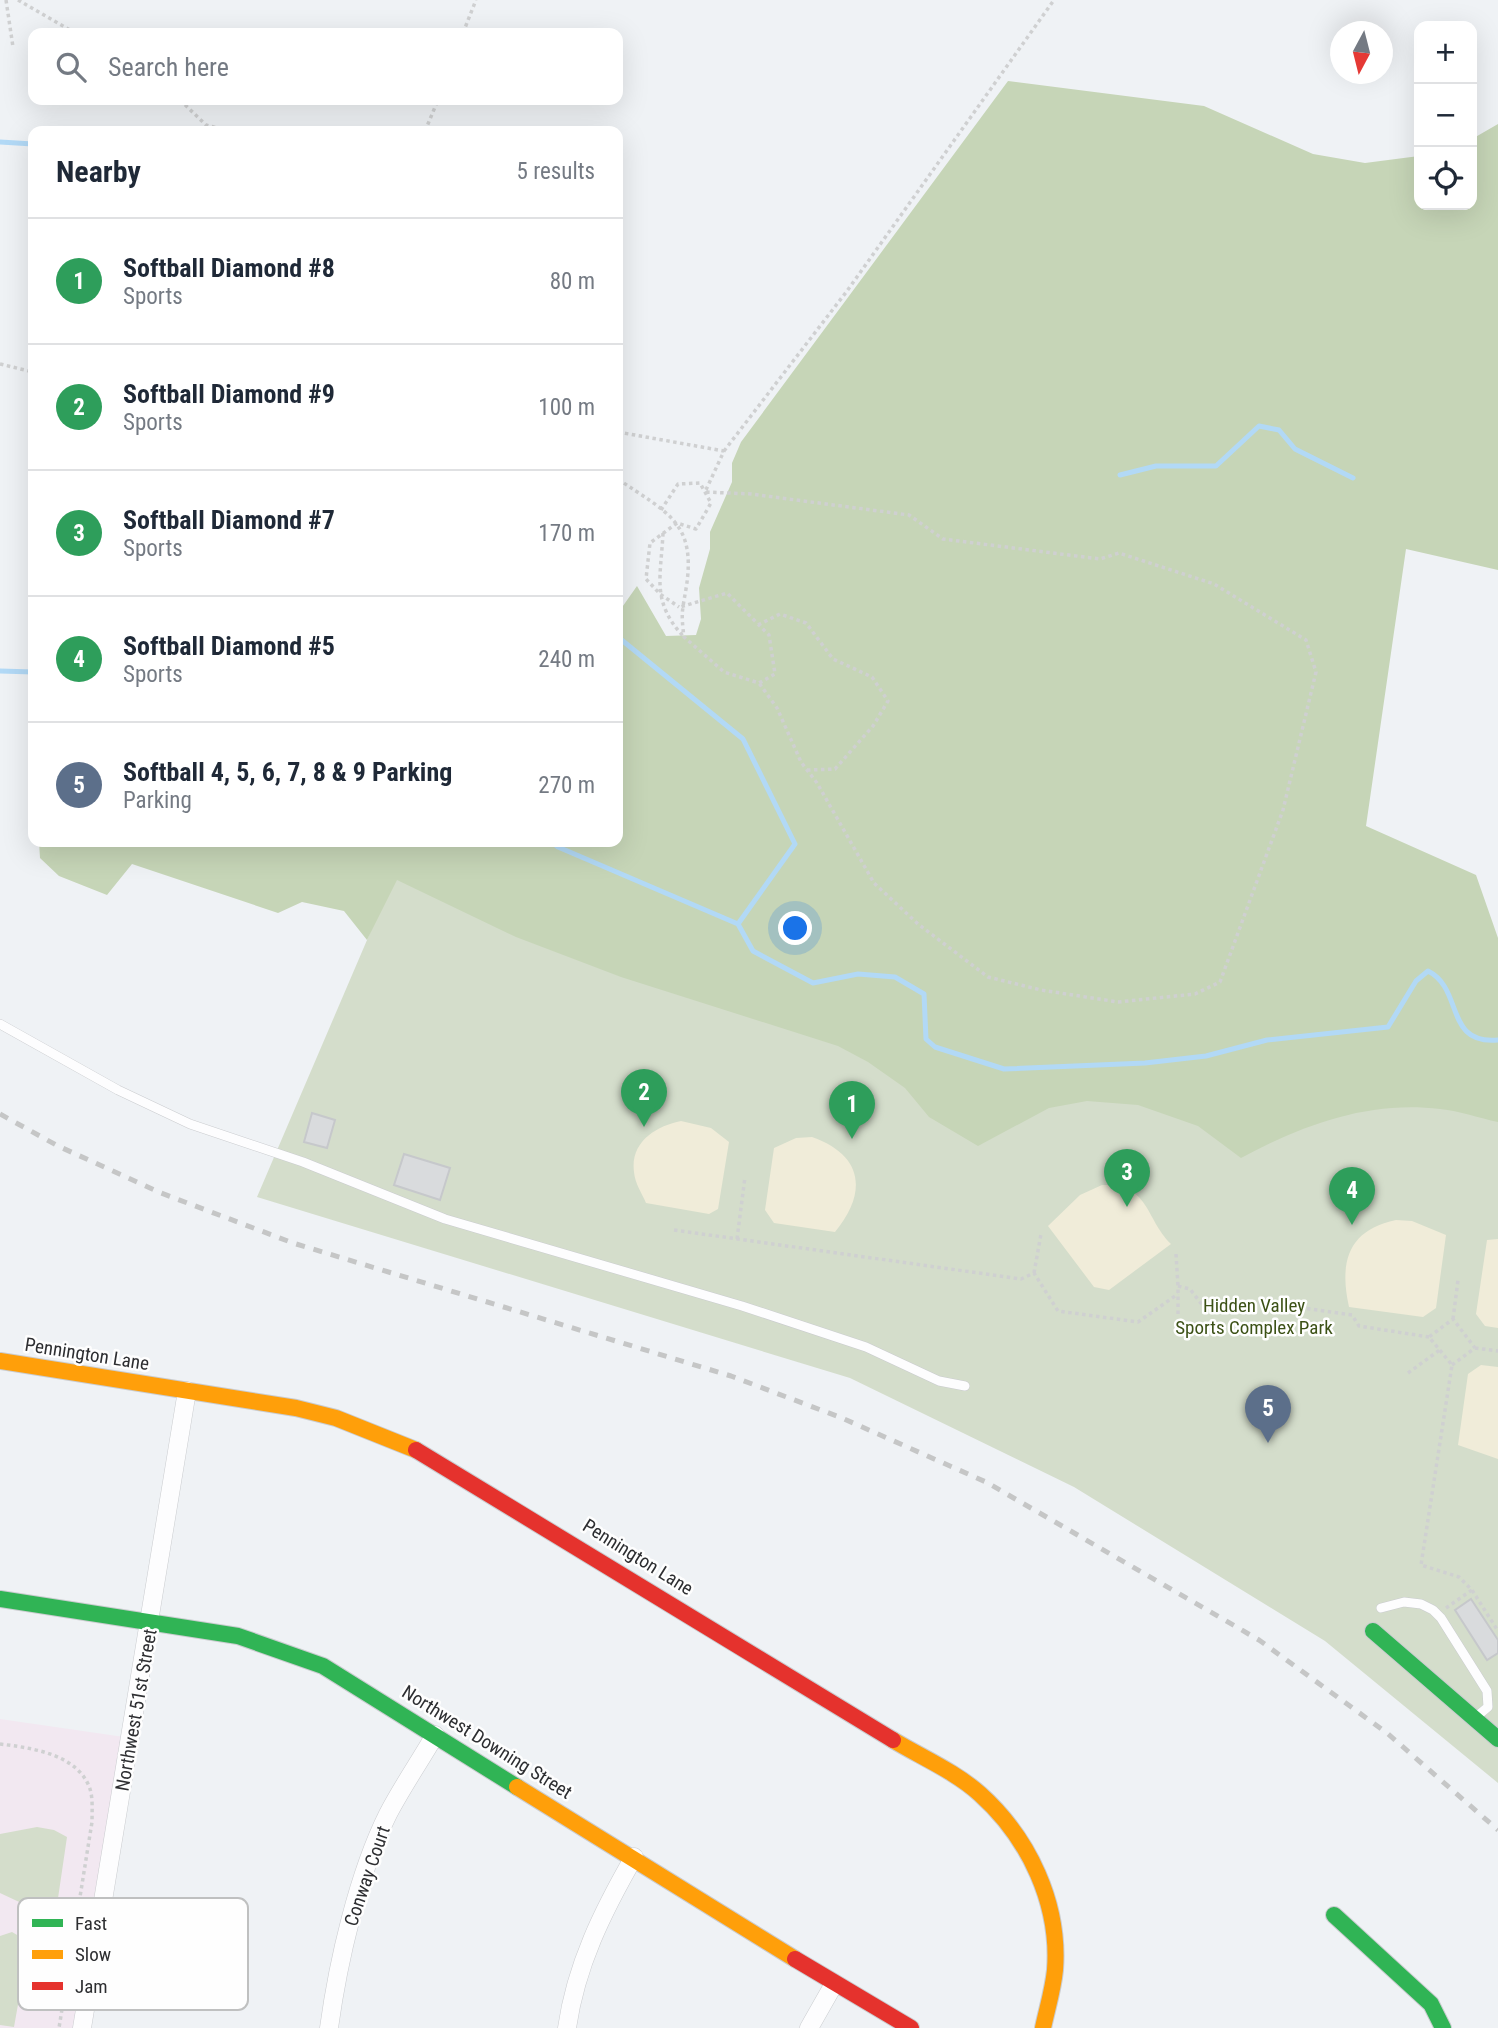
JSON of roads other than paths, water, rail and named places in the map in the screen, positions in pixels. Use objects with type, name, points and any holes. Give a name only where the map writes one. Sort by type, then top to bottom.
[{"type":"street","name":"Pennington Lane","points":[[0,1361],[296,1408],[336,1418],[428,1455],[978,1792],[1021,1840],[1048,1900],[1054,1929],[1055,1970],[1043,2028]]},
{"type":"street","name":"Northwest 51st Street","points":[[104,1898],[187,1391]]},
{"type":"street","name":"Northwest Downing Street","points":[[0,1600],[238,1636],[323,1665],[834,1984],[911,2028]]},
{"type":"street","points":[[1373,1631],[1498,1739]]},
{"type":"street","name":"Conway Court","points":[[329,2028],[340,1960],[378,1841],[388,1815],[436,1735]]},
{"type":"street","points":[[567,2028],[586,1953],[598,1922],[634,1857]]},
{"type":"street","points":[[1334,1915],[1431,2004],[1443,2028]]},
{"type":"street","points":[[809,2028],[834,1984]]},
{"type":"street","name":"Northwest 51st Street","points":[[82,2028],[85,2010]]},
{"type":"lane","points":[[0,1024],[118,1090],[191,1124],[303,1162],[445,1219],[743,1306],[866,1347],[939,1381],[965,1386]]},
{"type":"lane","points":[[1381,1608],[1397,1603],[1420,1604],[1441,1618],[1487,1691],[1488,1707],[1474,1718]]},
{"type":"waterway","points":[[0,142],[28,144]]},
{"type":"waterway","points":[[1120,475],[1156,466],[1216,466],[1259,426],[1279,430],[1295,449],[1353,478]]},
{"type":"waterway","points":[[623,641],[743,739],[795,844],[738,924],[753,951],[813,983],[858,974],[895,977],[924,994],[926,1039],[935,1047],[1004,1069],[1145,1063],[1206,1056],[1267,1040],[1388,1027],[1416,981],[1428,971],[1439,979],[1447,990],[1456,1014],[1469,1034],[1481,1039],[1498,1040]]},
{"type":"waterway","points":[[0,671],[28,672]]},
{"type":"waterway","points":[[558,847],[738,924]]},
{"type":"railway","points":[[0,1114],[58,1146],[161,1193],[293,1243],[731,1376],[842,1418],[986,1482],[1259,1640],[1387,1733],[1498,1830]]},
{"type":"place","name":"Softball Diamond #9","points":[[644,1127]]},
{"type":"place","name":"Softball Diamond #8","points":[[852,1139]]},
{"type":"place","name":"Softball Diamond #7","points":[[1127,1207]]},
{"type":"place","name":"Softball Diamond #5","points":[[1352,1225]]},
{"type":"place","name":"Softball 4, 5, 6, 7, 8 & 9 Parking","points":[[1268,1443]]},
{"type":"park label","name":"Hidden Valley Sports Complex Park","points":[[1254,1316]]}]
